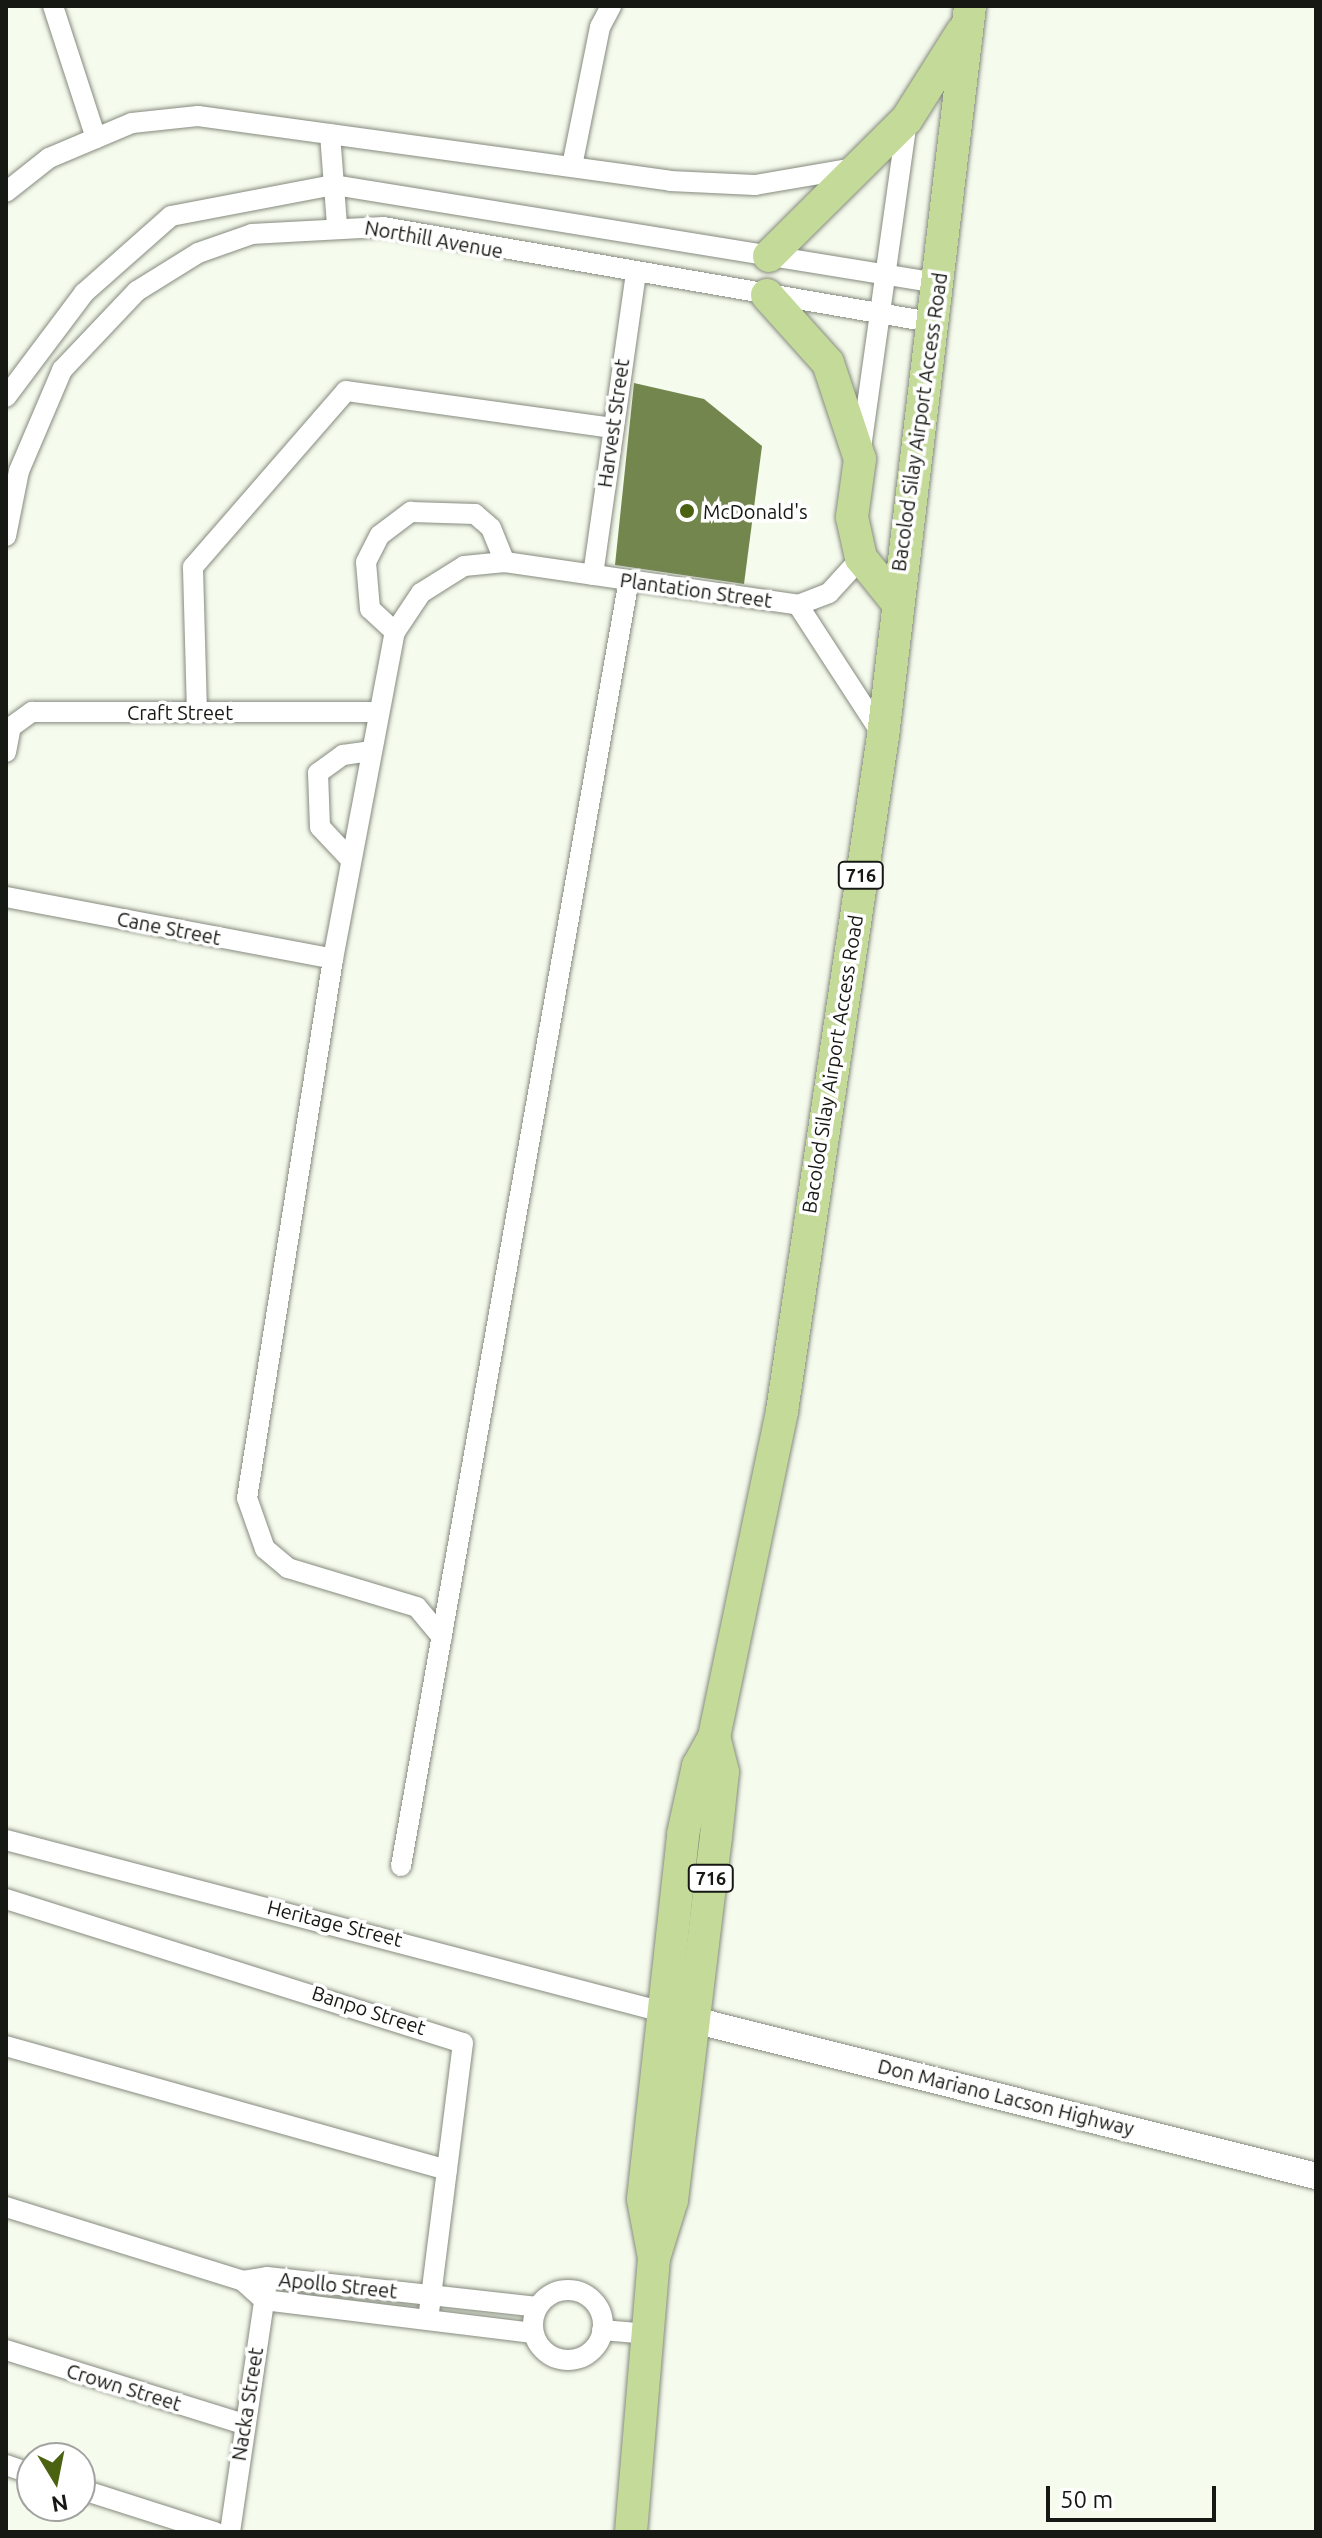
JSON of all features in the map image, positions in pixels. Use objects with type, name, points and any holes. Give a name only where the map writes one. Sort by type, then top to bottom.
[{"type":"main road","points":[[769,256],[854,168],[907,119],[970,12]]},
{"type":"main road","name":"Bacolod Silay Airport Access Road","points":[[654,2258],[643,2199],[683,1834],[698,1766],[714,1737],[782,1411],[883,736],[895,600],[930,322],[938,283],[970,12]]},
{"type":"main road","points":[[767,295],[828,363],[860,459],[852,517],[861,558],[895,600]]},
{"type":"main road","name":"Bacolod Silay Airport Access Road","points":[[631,2532],[641,2454],[654,2258],[672,2200],[696,2020],[723,1772],[714,1737]]},
{"type":"street","points":[[53,6],[96,138]]},
{"type":"street","points":[[572,166],[600,27],[611,6]]},
{"type":"street","points":[[6,192],[49,158],[132,123],[198,116],[572,166],[755,185],[854,168]]},
{"type":"street","points":[[860,459],[907,119]]},
{"type":"street","points":[[330,134],[337,225]]},
{"type":"street","name":"Northill Avenue","points":[[6,397],[84,293],[171,216],[334,185],[938,283]]},
{"type":"street","name":"Northill Avenue","points":[[6,536],[12,465],[62,370],[137,291],[198,253],[252,234],[337,225],[930,322]]},
{"type":"street","name":"Harvest Street","points":[[593,575],[636,272]]},
{"type":"street","points":[[197,712],[193,567],[346,391],[613,428]]},
{"type":"street","points":[[442,1637],[417,1607],[288,1568],[265,1549],[247,1498],[333,959],[395,632],[370,609],[366,562],[380,535],[411,512],[475,514],[491,528],[505,562]]},
{"type":"street","points":[[861,558],[829,593],[798,605],[883,736]]},
{"type":"street","name":"Plantation Street","points":[[395,632],[432,586],[464,566],[505,562],[798,605]]},
{"type":"street","points":[[401,1866],[629,580]]},
{"type":"street","name":"Craft Street","points":[[6,752],[11,727],[32,712],[379,712]]},
{"type":"street","points":[[351,860],[320,827],[318,773],[343,755],[372,751]]},
{"type":"street","name":"Cane Street","points":[[6,897],[333,959]]},
{"type":"street","name":"Heritage Street","points":[[6,1840],[663,2012]]},
{"type":"street","name":"Banpo Street","points":[[6,1899],[463,2043],[428,2320]]},
{"type":"street","name":"Don Mariano Lacson Highway","points":[[663,2012],[1316,2176]]},
{"type":"street","points":[[6,2046],[447,2170]]},
{"type":"street","name":"Apollo Street","points":[[6,2207],[243,2281],[267,2277],[537,2307]]},
{"type":"street","name":"Nacka Street","points":[[230,2532],[241,2423],[267,2277]]},
{"type":"street","points":[[243,2281],[264,2300],[533,2333]]},
{"type":"street","points":[[573,2290],[596,2304],[602,2330],[576,2359],[549,2355],[533,2333],[537,2307],[573,2290]]},
{"type":"street","points":[[602,2330],[649,2334]]},
{"type":"street","name":"Crown Street","points":[[6,2350],[241,2423]]},
{"type":"street","points":[[96,2494],[215,2532]]},
{"type":"building","name":"McDonald's","points":[[634,383],[704,399],[762,446],[744,584],[615,565]]},
{"type":"place","name":"McDonald's","points":[[687,511]]}]
